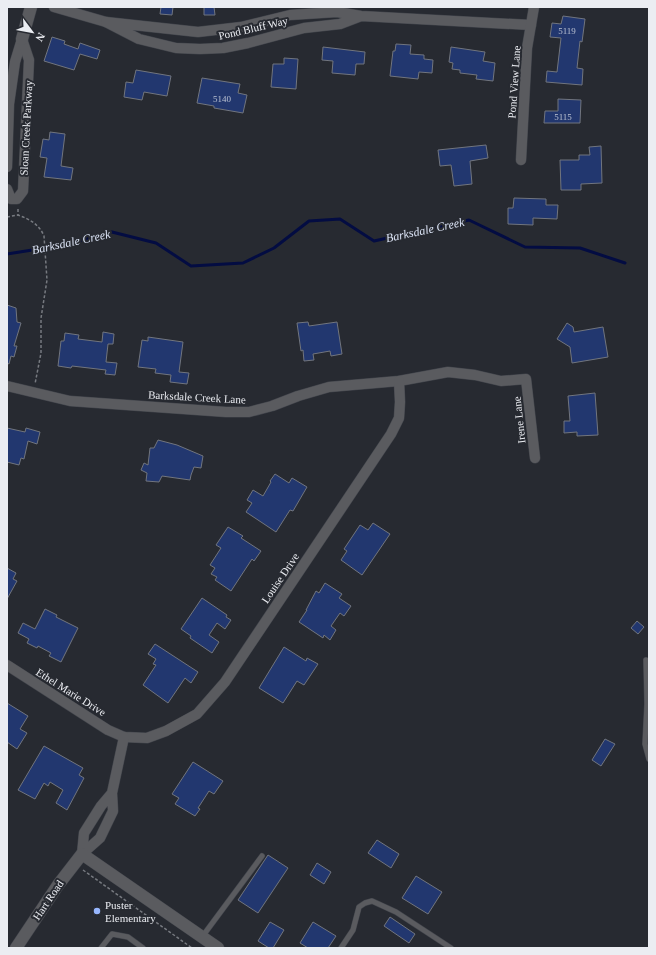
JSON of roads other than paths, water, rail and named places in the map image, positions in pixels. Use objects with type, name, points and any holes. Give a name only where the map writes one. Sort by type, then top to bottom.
[{"type":"street","name":"Sloan Creek Parkway","points":[[7,167],[9,104],[15,62],[31,7]]},
{"type":"street","name":"Pond Bluff Way","points":[[54,7],[106,22],[198,32],[241,27],[290,15],[337,12],[361,16],[531,25]]},
{"type":"street","name":"Pond View Lane","points":[[520,160],[527,48],[534,7]]},
{"type":"street","name":"Pond Bluff Way","points":[[106,22],[139,39],[176,48],[200,49],[223,48],[248,43],[304,28],[340,24],[361,16]]},
{"type":"street","name":"Sloan Creek Parkway","points":[[7,189],[11,199],[17,199],[23,191],[30,60],[22,39]]},
{"type":"street","name":"Barksdale Creek Lane","points":[[7,386],[70,401],[226,412],[250,412],[329,387],[399,381],[448,372],[475,375],[501,381],[526,379]]},
{"type":"street","name":"Irene Lane","points":[[526,379],[535,458]]},
{"type":"street","name":"Louise Drive","points":[[124,736],[147,738],[183,723],[198,714],[225,682],[391,434],[399,418],[399,381]]},
{"type":"street","name":"Ethel Marie Drive","points":[[7,665],[108,730],[124,736]]},
{"type":"street","points":[[82,854],[100,838],[113,811],[112,793],[124,736]]},
{"type":"street","points":[[82,854],[84,833],[101,806],[112,793]]},
{"type":"street","points":[[82,854],[218,948]]},
{"type":"street","name":"Hart Road","points":[[16,948],[58,885],[82,854]]},
{"type":"lane","points":[[646,660],[647,704],[645,744],[649,759]]},
{"type":"lane","points":[[202,937],[262,856]]},
{"type":"lane","points":[[341,948],[353,930],[359,907],[365,902],[372,901],[396,912],[451,948]]},
{"type":"lane","points":[[101,948],[112,934],[128,937],[143,948]]},
{"type":"waterway","name":"Barksdale Creek","points":[[7,254],[64,245],[112,232],[156,243],[191,266],[243,263],[274,248],[309,221],[340,219],[374,241],[469,220],[525,247],[580,248],[625,263]]},
{"type":"place","name":"Puster Elementary","points":[[97,911]]}]
